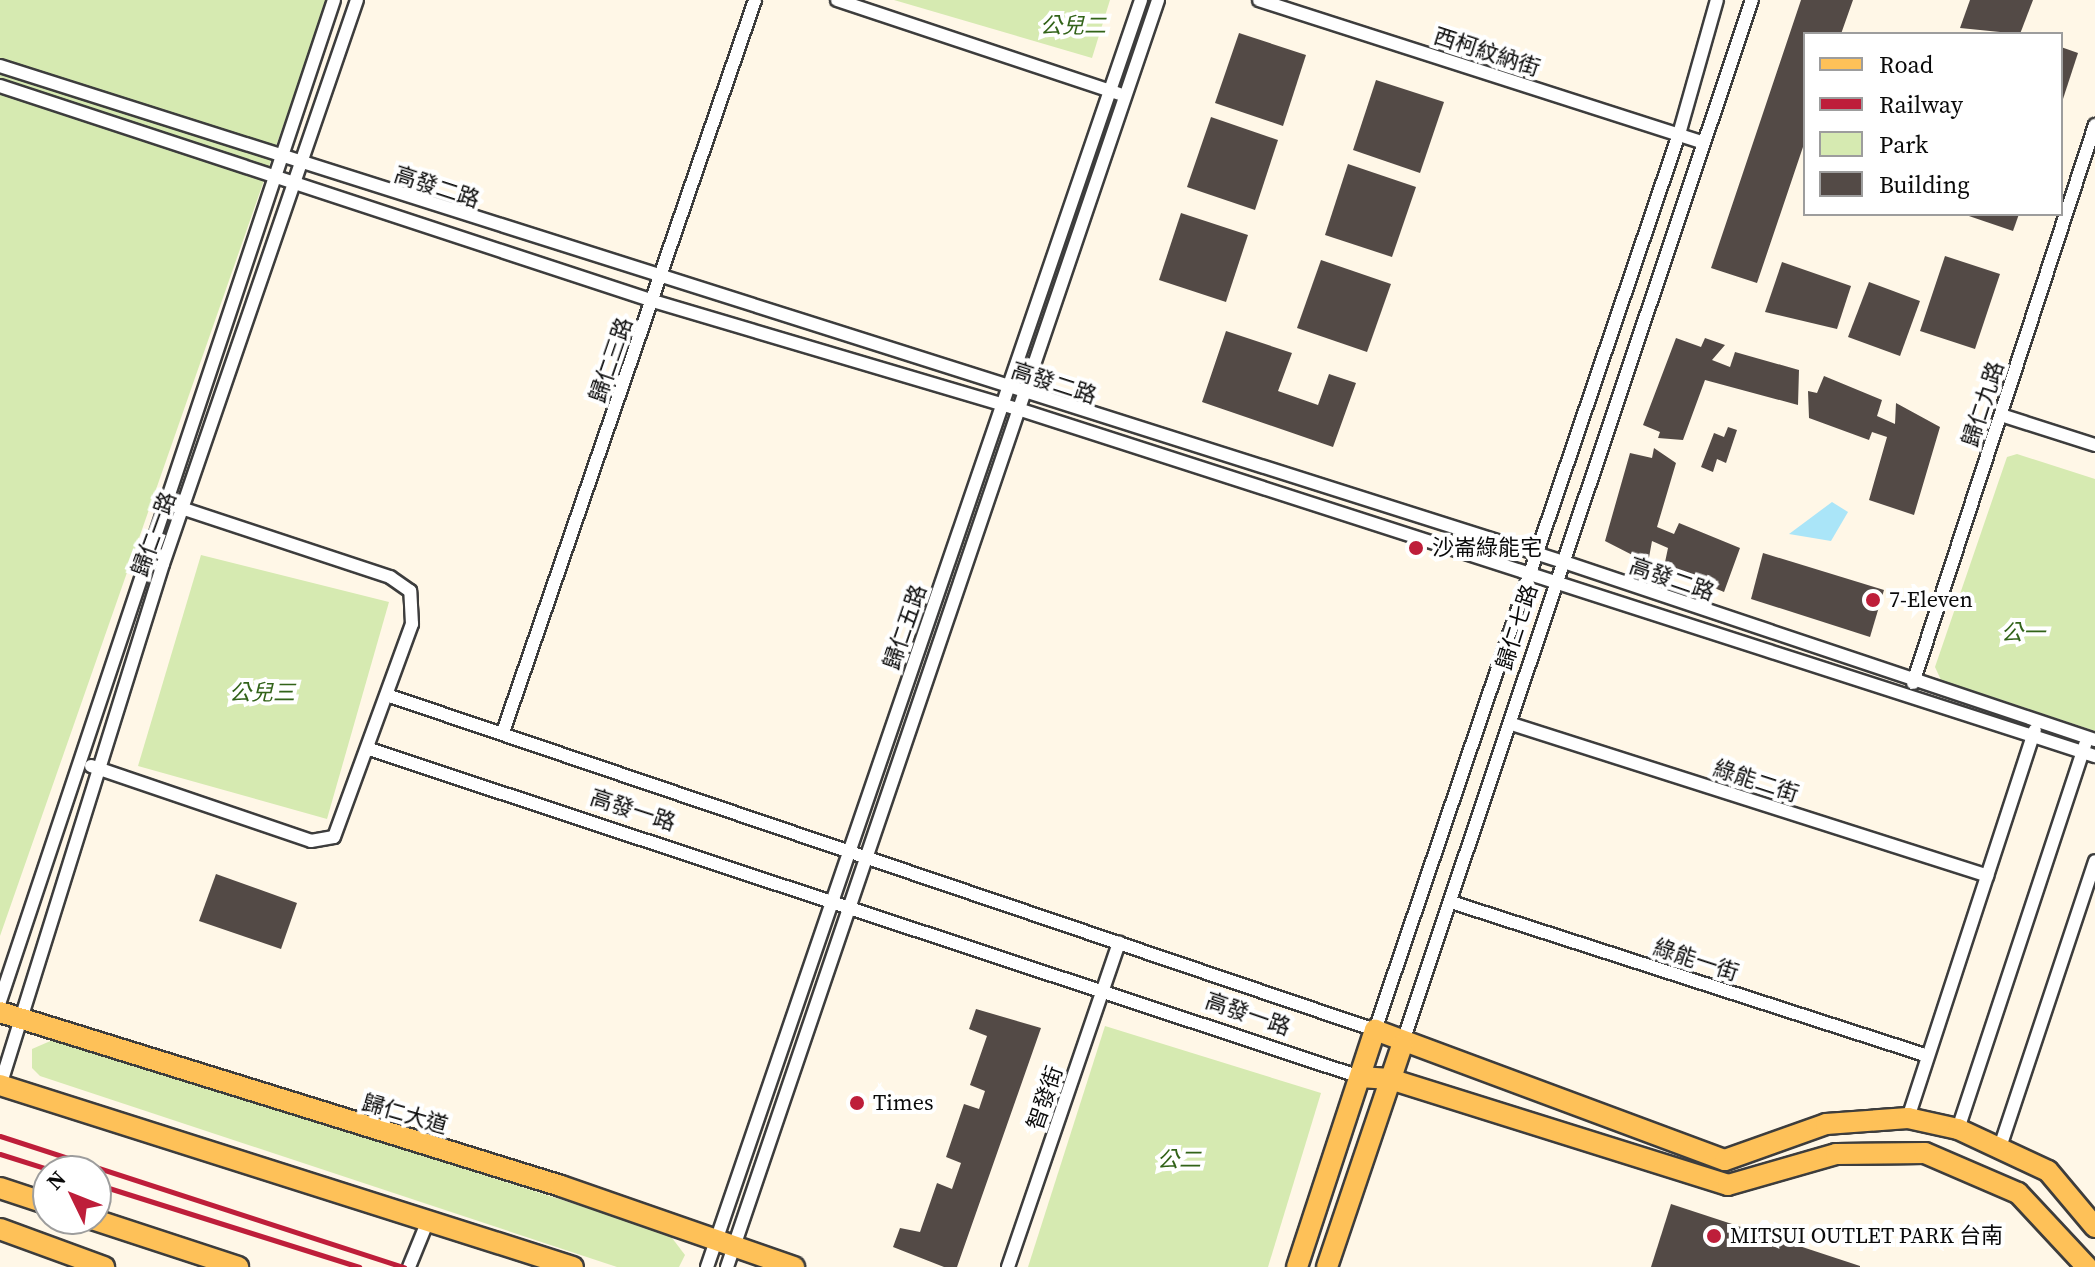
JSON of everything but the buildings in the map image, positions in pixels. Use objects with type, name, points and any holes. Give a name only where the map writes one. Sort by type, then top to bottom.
[{"type":"main road","name":"歸仁大道","points":[[9,1014],[794,1267]]},
{"type":"main road","name":"高發一路","points":[[1375,1030],[1402,1045],[1725,1160],[1826,1124],[1908,1118],[1958,1129],[2001,1144],[2048,1171],[2095,1227]]},
{"type":"main road","name":"歸仁七路","points":[[1297,1267],[1375,1030]]},
{"type":"main road","name":"歸仁七路","points":[[1327,1267],[1402,1045]]},
{"type":"main road","name":"高發一路","points":[[1360,1077],[1390,1079],[1728,1185],[1867,1151],[1951,1160],[2029,1201],[2087,1267]]},
{"type":"main road","points":[[0,1085],[573,1267]]},
{"type":"main road","points":[[0,1188],[32,1199]]},
{"type":"main road","points":[[112,1226],[238,1267]]},
{"type":"main road","points":[[0,1229],[104,1267]]},
{"type":"street","name":"歸仁一路","points":[[0,1001],[81,762],[163,502],[334,0]]},
{"type":"street","name":"歸仁一路","points":[[0,1085],[9,1014],[97,768],[357,0]]},
{"type":"street","name":"歸仁三路","points":[[503,732],[755,0]]},
{"type":"street","points":[[837,0],[1127,97]]},
{"type":"street","name":"歸仁五路","points":[[727,1267],[725,1244],[830,900],[1113,93],[1141,0]]},
{"type":"street","name":"歸仁五路","points":[[707,1267],[725,1244],[847,906],[1158,0]]},
{"type":"street","name":"西柯紋納街","points":[[1259,0],[1702,142]]},
{"type":"street","name":"歸仁七路","points":[[1375,1030],[1679,134],[1717,0]]},
{"type":"street","name":"歸仁七路","points":[[1402,1045],[1752,0]]},
{"type":"street","name":"高發二路","points":[[0,66],[660,281],[1564,562],[2091,738]]},
{"type":"street","name":"高發二路","points":[[0,86],[653,301],[1018,409],[2089,753]]},
{"type":"street","name":"歸仁九路","points":[[1909,694],[2095,125]]},
{"type":"street","points":[[2001,415],[2095,445]]},
{"type":"street","points":[[81,762],[311,841],[334,837],[369,749],[412,624],[410,591],[390,577],[163,502]]},
{"type":"street","name":"高發一路","points":[[387,695],[850,847],[1375,1030]]},
{"type":"street","points":[[1908,1118],[2039,720]]},
{"type":"street","name":"綠能二街","points":[[1512,724],[1987,876]]},
{"type":"street","points":[[1958,1129],[2089,753],[2091,738]]},
{"type":"street","name":"高發一路","points":[[369,749],[1360,1077]]},
{"type":"street","points":[[2001,1144],[2095,861]]},
{"type":"street","name":"綠能一街","points":[[1451,902],[1928,1056]]},
{"type":"street","name":"智發街","points":[[1008,1267],[1119,942]]},
{"type":"street","points":[[409,1267],[427,1223]]},
{"type":"green space","points":[[0,0],[327,0],[0,936]]},
{"type":"green space","name":"公兒二","points":[[894,0],[1110,0],[1092,58]]},
{"type":"green space","name":"公一","points":[[2017,454],[2095,479],[2095,731],[1941,680],[1935,667],[2007,457]]},
{"type":"green space","name":"公兒三","points":[[201,555],[389,602],[327,819],[138,766]]},
{"type":"green space","name":"公二","points":[[1105,1026],[1321,1093],[1268,1267],[1028,1267]]},
{"type":"green space","points":[[55,1039],[669,1234],[685,1255],[679,1267],[617,1267],[40,1076],[32,1068],[32,1049]]},
{"type":"water","points":[[1832,502],[1848,512],[1831,541],[1789,534]]},
{"type":"railway","points":[[0,1136],[404,1267]]},
{"type":"railway","points":[[0,1154],[32,1164]]},
{"type":"railway","points":[[112,1189],[359,1267]]},
{"type":"place","name":"沙崙綠能宅","points":[[1416,548]]},
{"type":"place","name":"7-Eleven","points":[[1873,600]]},
{"type":"place","name":"Times","points":[[857,1103]]},
{"type":"place","name":"MITSUI OUTLET PARK 台南","points":[[1714,1236]]}]
